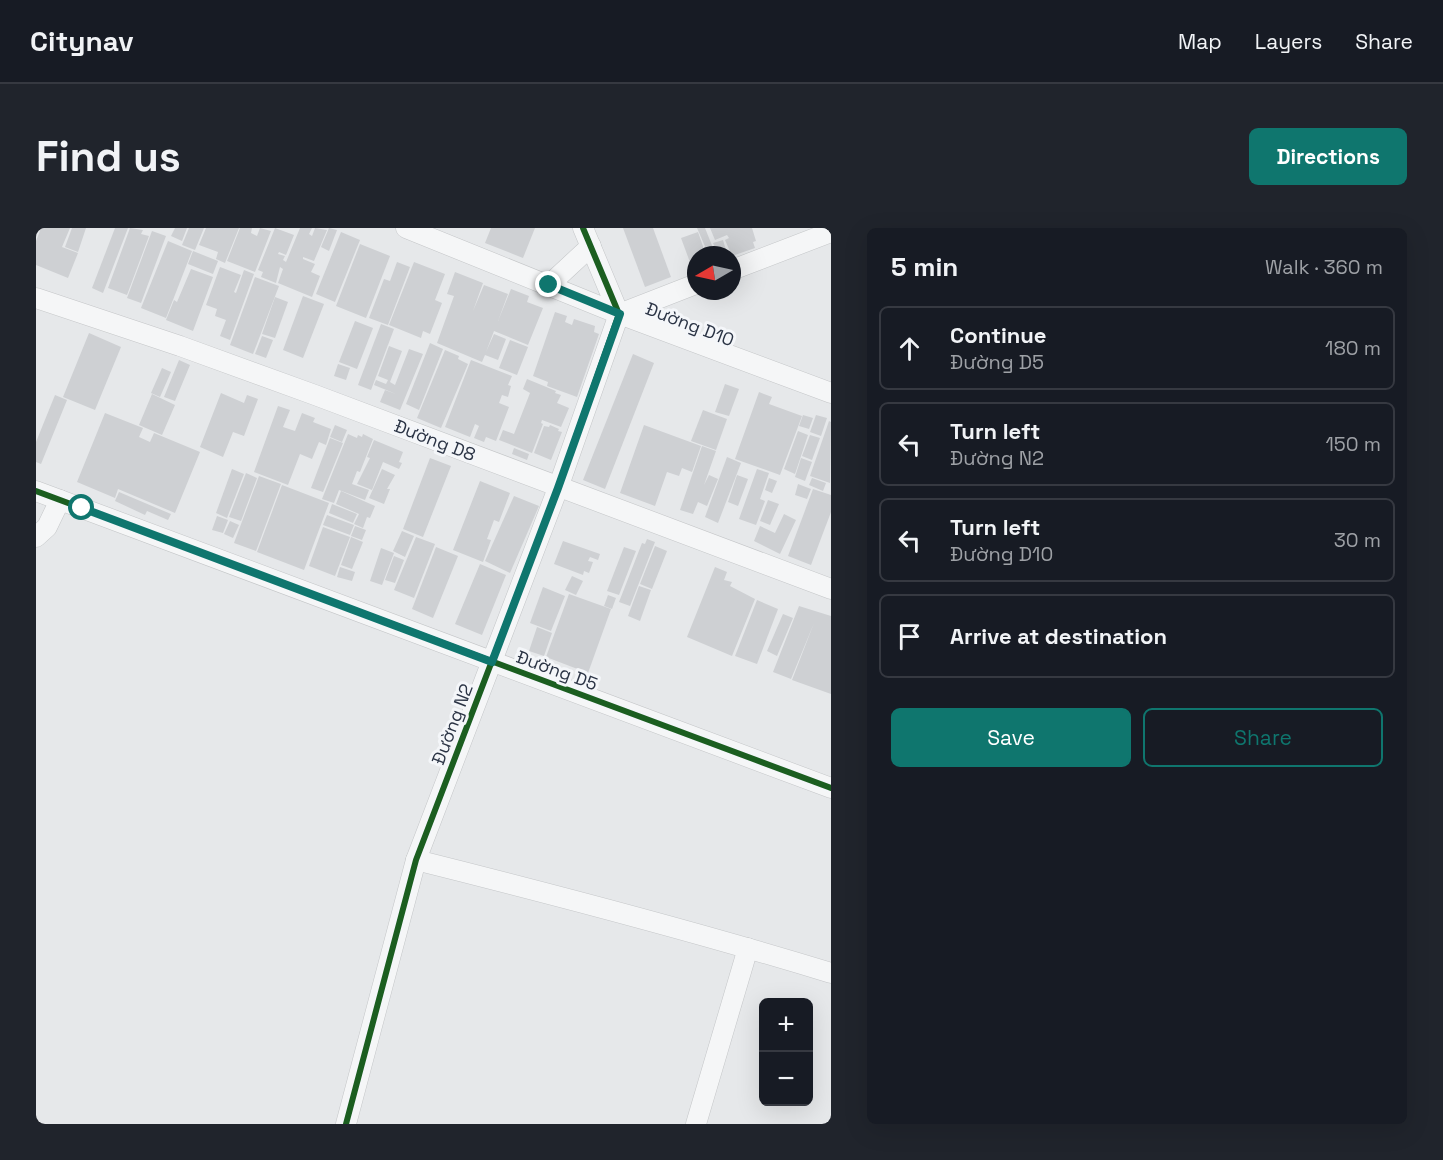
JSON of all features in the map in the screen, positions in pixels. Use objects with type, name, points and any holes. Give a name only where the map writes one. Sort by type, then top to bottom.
[{"type":"street","name":"Đường D10","points":[[406,228],[620,314],[831,393]]},
{"type":"street","points":[[741,267],[831,232]]},
{"type":"street","points":[[549,285],[587,237],[620,314],[687,288]]},
{"type":"street","name":"Đường D8","points":[[36,298],[203,354],[831,590]]},
{"type":"street","name":"Đường N2","points":[[346,1124],[416,860],[558,488],[620,314]]},
{"type":"street","name":"Đường D5","points":[[36,491],[831,788]]},
{"type":"street","points":[[36,537],[47,527],[60,500]]},
{"type":"street","points":[[416,860],[548,893],[831,973]]},
{"type":"street","points":[[696,1124],[748,948]]},
{"type":"building","points":[[41,228],[70,228],[62,247],[78,253],[68,278],[36,265],[36,241]]},
{"type":"building","points":[[72,228],[86,228],[78,252],[65,247]]},
{"type":"building","points":[[115,228],[128,228],[103,293],[92,288]]},
{"type":"building","points":[[130,228],[143,230],[141,234],[149,236],[127,295],[108,288]]},
{"type":"building","points":[[175,228],[187,228],[182,241],[171,236]]},
{"type":"building","points":[[189,228],[204,228],[195,250],[182,245]]},
{"type":"building","points":[[206,228],[239,228],[225,263],[216,259],[218,252],[199,245]]},
{"type":"building","points":[[240,228],[252,228],[251,233],[257,236],[260,228],[271,231],[255,272],[227,261]]},
{"type":"building","points":[[275,228],[294,235],[286,255],[279,252],[278,254],[285,256],[283,260],[286,262],[300,228],[312,228],[309,234],[312,236],[315,228],[327,230],[314,261],[303,257],[315,264],[311,272],[320,276],[312,297],[278,283],[283,269],[280,267],[276,283],[261,277],[263,272],[258,270]]},
{"type":"building","points":[[329,228],[337,230],[329,251],[321,247]]},
{"type":"building","points":[[491,228],[535,228],[523,258],[485,243]]},
{"type":"building","points":[[623,228],[653,228],[671,277],[645,287]]},
{"type":"building","points":[[697,228],[705,228],[712,246],[705,246]]},
{"type":"building","points":[[710,228],[752,228],[756,241],[753,242],[755,248],[741,253],[741,246],[728,246],[725,240],[729,238],[727,235],[715,240]]},
{"type":"building","points":[[152,231],[166,236],[141,303],[127,298]]},
{"type":"building","points":[[341,232],[360,240],[335,302],[316,294]]},
{"type":"building","points":[[698,232],[703,246],[687,246],[687,254],[681,238]]},
{"type":"building","points":[[723,240],[725,246],[714,246],[713,243]]},
{"type":"building","points":[[168,241],[192,251],[166,318],[141,308]]},
{"type":"building","points":[[360,244],[390,256],[366,318],[336,306]]},
{"type":"building","points":[[193,251],[218,261],[213,274],[188,264]]},
{"type":"building","points":[[397,262],[410,267],[388,325],[369,318],[384,279],[390,281]]},
{"type":"building","points":[[414,262],[445,274],[435,300],[442,303],[430,334],[423,331],[421,338],[389,325]]},
{"type":"building","points":[[220,267],[241,275],[234,292],[236,293],[244,270],[254,274],[230,340],[220,336],[226,320],[215,316],[217,309],[206,305]]},
{"type":"building","points":[[191,269],[213,277],[193,331],[166,320],[174,300],[177,302]]},
{"type":"building","points":[[455,272],[483,283],[473,311],[484,285],[508,294],[498,321],[511,289],[529,296],[527,302],[543,308],[528,345],[494,331],[486,352],[494,334],[506,339],[498,360],[485,355],[482,362],[437,343],[454,296],[447,294]]},
{"type":"building","points":[[255,277],[279,286],[253,354],[230,345]]},
{"type":"building","points":[[303,296],[324,304],[303,358],[283,350]]},
{"type":"building","points":[[275,297],[288,302],[275,338],[262,334]]},
{"type":"building","points":[[555,312],[567,316],[565,322],[572,325],[574,319],[595,326],[594,332],[599,334],[577,397],[547,386],[548,382],[533,376]]},
{"type":"building","points":[[355,321],[373,328],[357,369],[339,362]]},
{"type":"building","points":[[381,324],[394,329],[371,390],[358,385]]},
{"type":"building","points":[[89,333],[121,347],[95,410],[63,397]]},
{"type":"building","points":[[262,336],[273,340],[266,358],[255,354]]},
{"type":"building","points":[[510,340],[528,347],[517,375],[499,368]]},
{"type":"building","points":[[430,343],[443,349],[419,410],[406,404]]},
{"type":"building","points":[[389,346],[402,351],[390,382],[395,385],[409,349],[423,354],[400,410],[380,402],[385,390],[396,394],[374,385],[376,380],[386,384],[388,380],[378,376]]},
{"type":"building","points":[[445,350],[459,356],[458,359],[468,364],[441,428],[417,418]]},
{"type":"building","points":[[633,354],[654,363],[605,489],[583,480]]},
{"type":"building","points":[[179,360],[190,365],[175,401],[164,397]]},
{"type":"building","points":[[471,360],[512,376],[508,385],[511,386],[508,397],[502,395],[499,403],[509,407],[496,441],[486,437],[484,442],[474,438],[479,426],[475,424],[470,437],[445,427]]},
{"type":"building","points":[[338,364],[350,368],[346,380],[334,376]]},
{"type":"building","points":[[162,368],[171,372],[160,397],[151,393]]},
{"type":"building","points":[[527,379],[556,391],[555,393],[561,395],[557,403],[569,408],[561,427],[542,420],[543,424],[532,453],[499,440],[503,430],[514,434],[530,393],[523,389]]},
{"type":"building","points":[[725,384],[739,389],[729,416],[715,412]]},
{"type":"building","points":[[759,392],[772,397],[769,404],[802,416],[780,475],[735,459]]},
{"type":"building","points":[[221,393],[244,403],[247,395],[258,399],[244,436],[233,432],[223,457],[200,447]]},
{"type":"building","points":[[152,394],[175,405],[162,435],[139,425]]},
{"type":"building","points":[[55,395],[67,400],[41,464],[36,462],[36,442]]},
{"type":"building","points":[[278,406],[290,410],[283,427],[295,431],[302,413],[315,418],[313,422],[331,429],[326,445],[319,442],[312,459],[300,454],[288,485],[254,472]]},
{"type":"building","points":[[703,410],[727,419],[716,450],[691,441]]},
{"type":"building","points":[[105,413],[143,428],[139,437],[150,442],[154,433],[200,452],[175,513],[118,489],[115,498],[77,482]]},
{"type":"building","points":[[803,415],[813,418],[809,429],[799,426]]},
{"type":"building","points":[[816,415],[827,418],[821,436],[810,432]]},
{"type":"building","points":[[829,421],[831,422],[830,483],[810,476]]},
{"type":"building","points":[[335,425],[347,430],[342,442],[330,437]]},
{"type":"building","points":[[550,425],[562,432],[551,460],[534,453],[544,426],[549,427]]},
{"type":"building","points":[[644,425],[701,446],[692,472],[682,468],[679,476],[667,472],[655,506],[620,493]]},
{"type":"building","points":[[798,431],[808,435],[795,474],[784,469]]},
{"type":"building","points":[[348,434],[357,438],[358,435],[362,437],[363,434],[373,439],[360,472],[357,471],[352,484],[369,490],[365,500],[339,490],[334,503],[322,499]]},
{"type":"building","points":[[810,435],[820,438],[812,460],[802,456]]},
{"type":"building","points":[[330,438],[343,443],[323,492],[311,488]]},
{"type":"building","points":[[374,440],[403,452],[399,469],[383,462],[372,490],[357,484],[370,458],[367,457]]},
{"type":"building","points":[[702,446],[716,451],[704,485],[709,475],[718,479],[707,506],[698,502],[693,514],[680,510]]},
{"type":"building","points":[[514,448],[529,454],[527,460],[512,454]]},
{"type":"building","points":[[727,457],[741,463],[718,523],[705,517]]},
{"type":"building","points":[[430,458],[451,466],[423,537],[403,529]]},
{"type":"building","points":[[801,458],[812,462],[805,481],[795,477]]},
{"type":"building","points":[[232,469],[244,474],[227,518],[216,513]]},
{"type":"building","points":[[382,469],[395,475],[387,489],[390,489],[384,504],[369,498]]},
{"type":"building","points":[[757,469],[769,473],[760,499],[765,501],[756,525],[739,519]]},
{"type":"building","points":[[246,473],[257,478],[241,521],[229,517]]},
{"type":"building","points":[[737,475],[748,479],[738,506],[728,502]]},
{"type":"building","points":[[259,476],[281,484],[256,551],[234,543]]},
{"type":"building","points":[[769,478],[777,481],[772,493],[765,490]]},
{"type":"building","points":[[812,478],[826,483],[823,491],[809,485]]},
{"type":"building","points":[[480,481],[510,493],[499,522],[494,520],[487,539],[491,540],[483,562],[453,550]]},
{"type":"building","points":[[798,484],[811,489],[807,499],[795,495]]},
{"type":"building","points":[[282,485],[329,503],[304,570],[257,552]]},
{"type":"building","points":[[813,489],[831,495],[831,512],[811,565],[788,556]]},
{"type":"building","points":[[341,491],[375,506],[363,528],[354,524],[359,514],[336,504]]},
{"type":"building","points":[[119,492],[171,514],[168,520],[147,511],[145,515],[115,501]]},
{"type":"building","points":[[514,496],[539,506],[510,573],[485,561]]},
{"type":"building","points":[[768,500],[779,504],[770,525],[760,521]]},
{"type":"building","points":[[332,504],[357,514],[353,523],[329,513]]},
{"type":"building","points":[[784,514],[796,520],[780,554],[754,541],[760,526],[775,533]]},
{"type":"building","points":[[327,515],[354,525],[350,535],[323,525]]},
{"type":"building","points":[[217,516],[228,520],[223,533],[212,530]]},
{"type":"building","points":[[230,521],[239,525],[233,538],[224,534]]},
{"type":"building","points":[[355,526],[366,530],[362,540],[351,536]]},
{"type":"building","points":[[323,527],[350,537],[335,576],[309,566]]},
{"type":"building","points":[[402,531],[414,536],[405,557],[393,551]]},
{"type":"building","points":[[351,537],[363,542],[352,569],[341,565]]},
{"type":"building","points":[[416,537],[435,544],[414,598],[394,590]]},
{"type":"building","points":[[647,539],[655,542],[630,606],[619,602],[642,543],[645,544]]},
{"type":"building","points":[[563,541],[600,554],[598,560],[590,557],[588,561],[593,562],[589,573],[584,571],[583,575],[554,564]]},
{"type":"building","points":[[655,546],[667,551],[652,589],[640,584]]},
{"type":"building","points":[[436,547],[458,556],[433,618],[412,609]]},
{"type":"building","points":[[624,547],[636,551],[619,595],[607,591]]},
{"type":"building","points":[[381,548],[394,553],[382,585],[370,581]]},
{"type":"building","points":[[394,556],[404,560],[395,583],[385,580]]},
{"type":"building","points":[[480,564],[506,575],[482,635],[455,624]]},
{"type":"building","points":[[340,567],[355,572],[352,581],[337,577]]},
{"type":"building","points":[[715,567],[727,572],[724,580],[732,582],[730,586],[755,599],[732,656],[687,637]]},
{"type":"building","points":[[572,576],[583,581],[576,595],[565,590]]},
{"type":"building","points":[[639,586],[651,590],[640,621],[628,616]]},
{"type":"building","points":[[543,587],[565,596],[551,631],[530,623]]},
{"type":"building","points":[[569,594],[611,609],[588,673],[546,657]]},
{"type":"building","points":[[608,595],[616,598],[612,609],[604,606]]},
{"type":"building","points":[[757,600],[778,609],[757,664],[735,656]]},
{"type":"building","points":[[799,606],[831,616],[831,694],[792,680],[814,623],[791,679],[773,672]]},
{"type":"building","points":[[783,614],[793,618],[777,656],[767,651]]},
{"type":"building","points":[[537,627],[552,633],[544,656],[529,651]]},
{"type":"cycle path","points":[[346,1124],[416,860],[558,488],[619,314],[583,228]]},
{"type":"cycle path","points":[[36,491],[831,788]]},
{"type":"route","points":[[82,508],[492,662],[558,488],[620,314],[549,285]]}]
